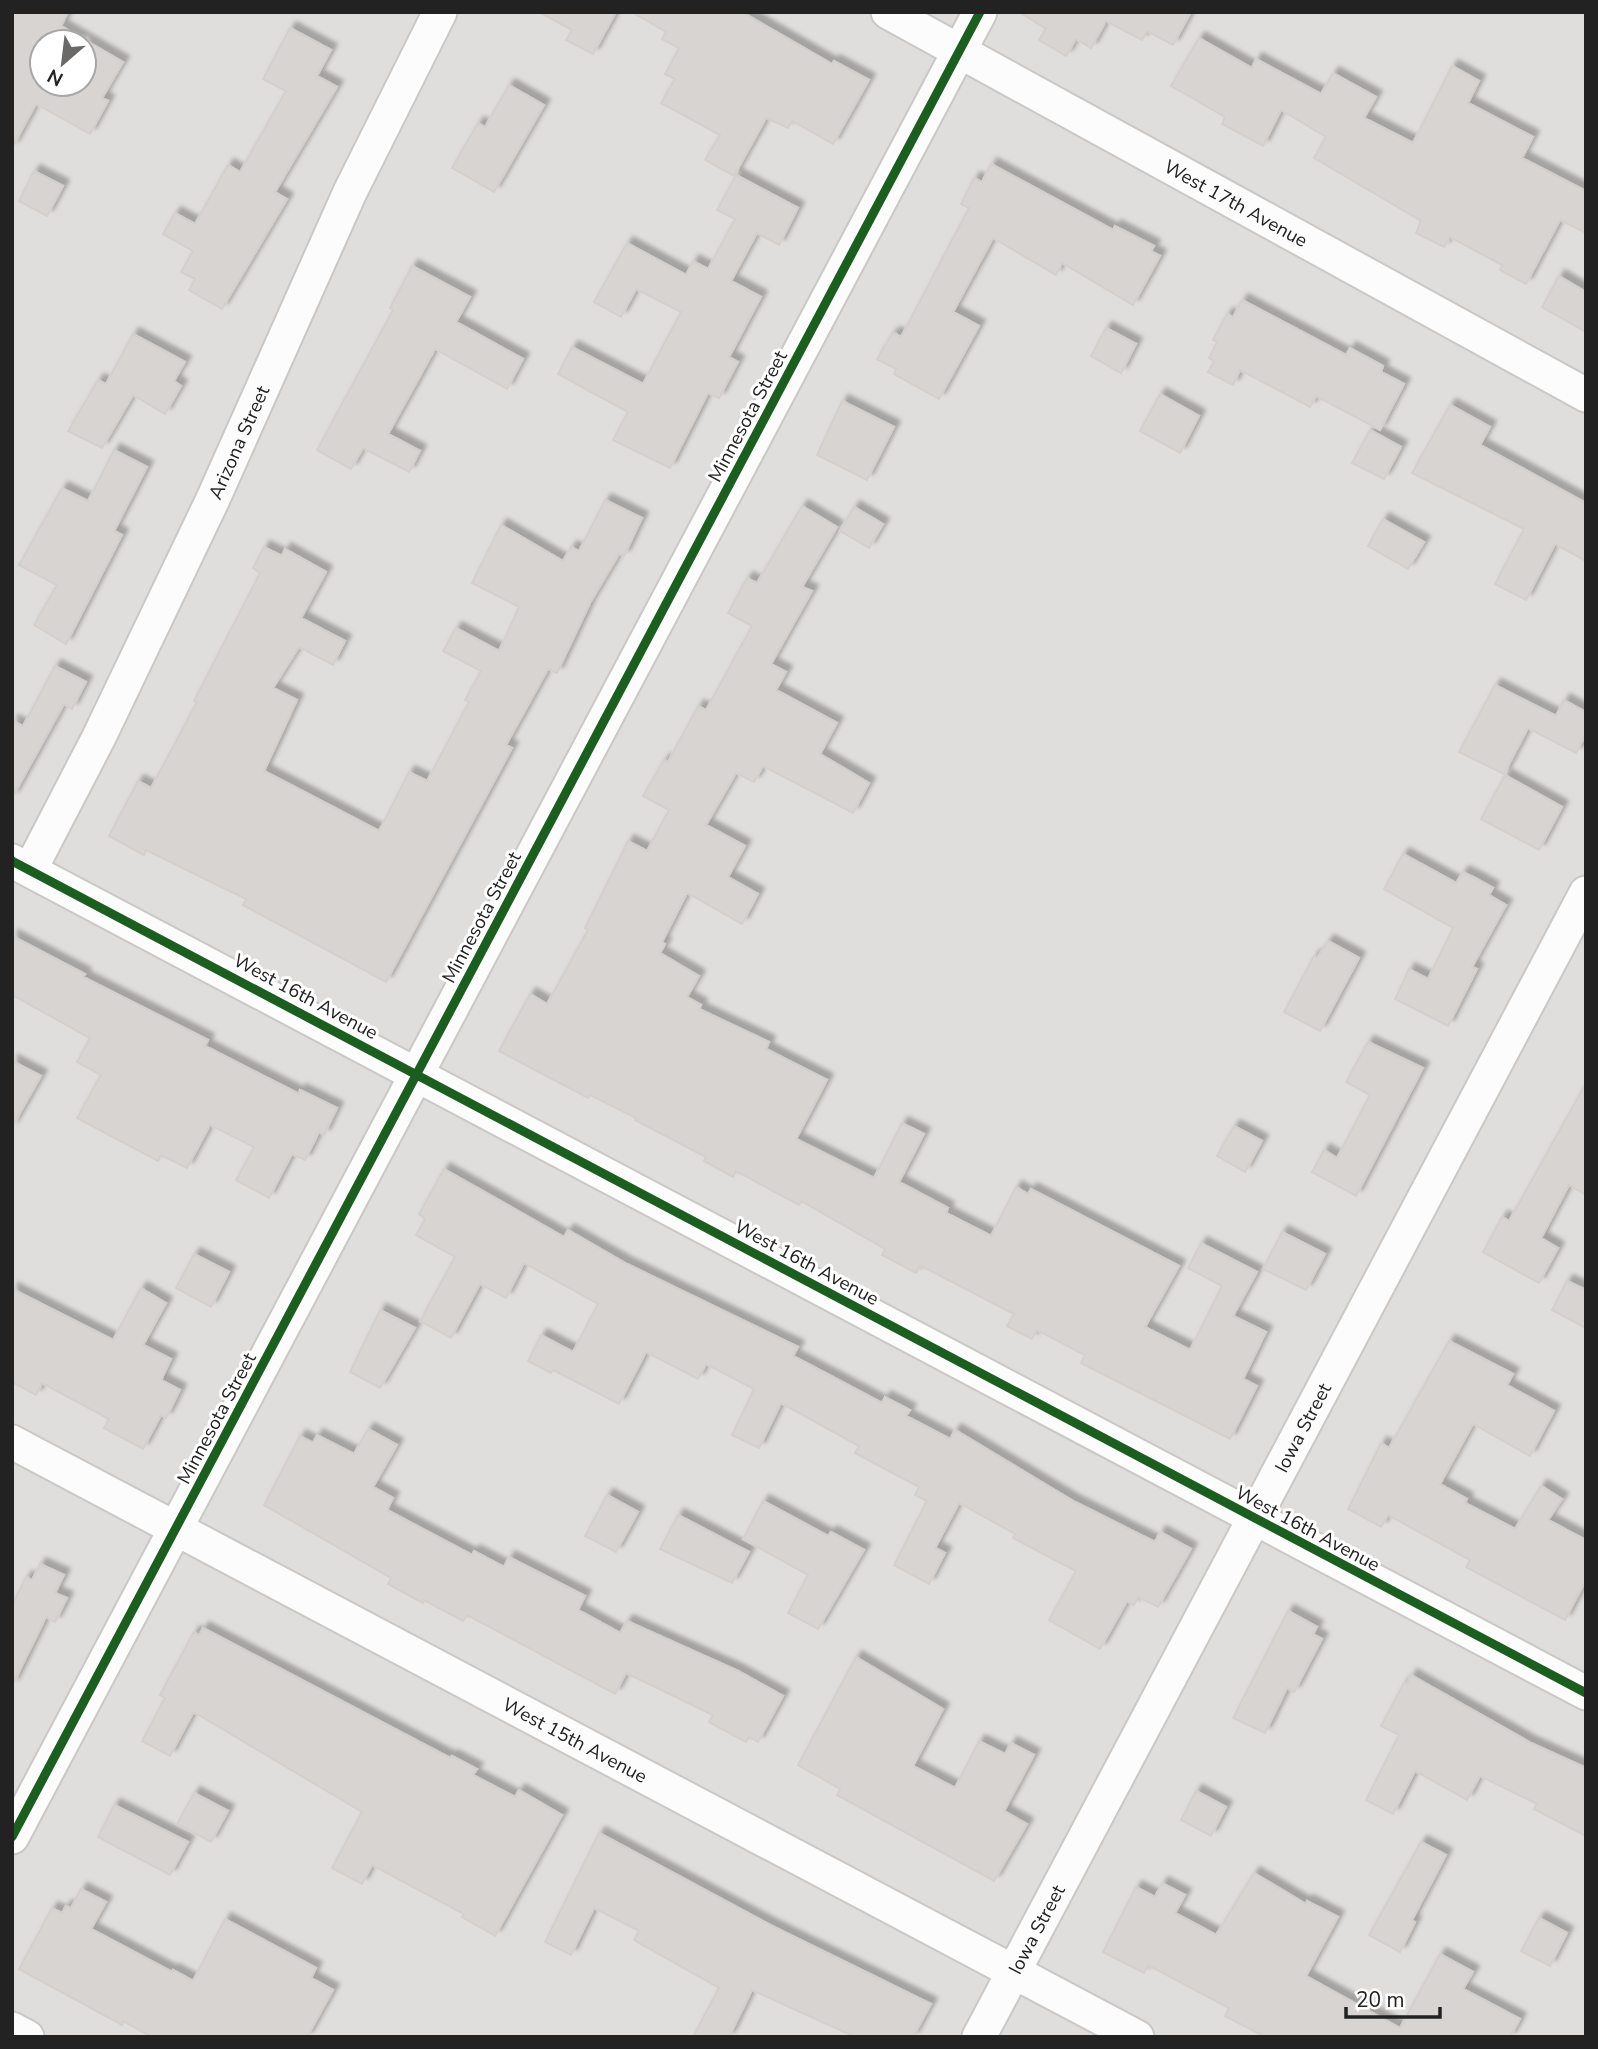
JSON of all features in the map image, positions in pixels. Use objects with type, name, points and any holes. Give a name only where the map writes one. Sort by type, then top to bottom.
[{"type":"street","name":"Arizona Street","points":[[21,866],[99,737],[213,499],[350,192],[440,12]]},
{"type":"street","name":"West 17th Avenue","points":[[888,12],[1586,395]]},
{"type":"street","name":"Minnesota Street","points":[[12,1837],[980,12]]},
{"type":"street","name":"West 16th Avenue","points":[[21,866],[1586,1693]]},
{"type":"street","name":"Iowa Street","points":[[979,2037],[1252,1518],[1586,893]]},
{"type":"street","name":"West 15th Avenue","points":[[12,1442],[1137,2037]]},
{"type":"street","points":[[12,2029],[27,2037]]},
{"type":"shaded area","points":[[12,12],[1586,12],[1586,2037],[12,2037]]},
{"type":"building","points":[[12,12],[68,12],[61,26],[64,28],[28,28],[28,98],[98,98],[98,47],[123,62],[102,98],[108,101],[90,134],[36,104],[12,148]]},
{"type":"building","points":[[539,12],[616,12],[593,54],[566,40],[572,30]]},
{"type":"building","points":[[632,12],[742,12],[832,64],[834,61],[869,80],[833,144],[792,121],[788,128],[766,118],[734,176],[705,160],[720,135],[661,103],[675,79],[665,74],[679,48],[662,39],[666,32]]},
{"type":"building","points":[[1019,12],[1191,12],[1173,45],[1147,31],[1142,40],[1106,21],[1091,48],[1076,39],[1066,56],[1039,40],[1046,29]]},
{"type":"building","points":[[290,28],[331,50],[317,76],[337,87],[275,192],[287,199],[222,309],[189,290],[195,279],[181,272],[193,251],[163,234],[175,213],[195,224],[228,165],[240,172],[286,91],[263,79]]},
{"type":"building","points":[[1199,38],[1252,68],[1256,59],[1321,94],[1333,73],[1376,97],[1364,118],[1413,143],[1452,66],[1479,81],[1468,103],[1533,137],[1522,158],[1586,191],[1586,233],[1560,220],[1526,284],[1500,270],[1502,265],[1450,237],[1444,247],[1416,233],[1421,221],[1314,158],[1326,137],[1281,110],[1263,146],[1222,124],[1225,117],[1171,86]]},
{"type":"building","points":[[509,85],[544,105],[494,192],[452,168],[478,123],[485,127]]},
{"type":"building","points":[[991,164],[1113,230],[1115,226],[1154,246],[1151,251],[1160,256],[1133,305],[1062,263],[1056,275],[993,238],[953,312],[979,326],[939,399],[894,374],[896,369],[877,359],[890,337],[895,333],[901,337],[969,208],[961,204],[974,178],[982,182]]},
{"type":"building","points":[[34,171],[63,186],[47,216],[19,201]]},
{"type":"building","points":[[736,175],[798,208],[779,245],[757,233],[731,281],[761,297],[729,357],[738,362],[719,398],[708,393],[670,468],[613,440],[628,412],[558,374],[572,347],[643,384],[681,312],[636,289],[621,317],[594,302],[627,243],[686,275],[693,261],[708,269],[735,219],[717,210]]},
{"type":"building","points":[[412,266],[470,297],[456,322],[523,359],[507,389],[435,349],[388,434],[420,451],[409,472],[363,448],[351,469],[317,450],[393,310],[390,308]]},
{"type":"building","points":[[1559,276],[1586,292],[1586,332],[1542,307]]},
{"type":"building","points":[[1242,300],[1346,355],[1350,348],[1383,366],[1381,372],[1404,384],[1380,430],[1316,396],[1310,407],[1240,370],[1233,385],[1208,372],[1214,361],[1209,358],[1217,342],[1213,340],[1227,314],[1233,317]]},
{"type":"building","points":[[1106,328],[1136,344],[1121,373],[1091,356]]},
{"type":"building","points":[[133,334],[185,362],[174,381],[181,386],[165,414],[133,395],[102,448],[68,431],[98,380],[106,384]]},
{"type":"building","points":[[1160,394],[1199,416],[1180,453],[1140,431]]},
{"type":"building","points":[[842,401],[894,427],[867,480],[817,455]]},
{"type":"building","points":[[1450,405],[1490,427],[1480,445],[1586,503],[1586,561],[1555,544],[1526,600],[1495,584],[1524,529],[1412,473]]},
{"type":"building","points":[[1370,430],[1401,447],[1384,479],[1352,463]]},
{"type":"building","points":[[114,450],[147,467],[114,531],[122,535],[66,644],[34,625],[57,585],[19,565],[62,488],[88,501]]},
{"type":"building","points":[[605,500],[642,518],[624,556],[619,554],[590,603],[557,673],[548,669],[506,745],[512,748],[386,982],[243,905],[246,899],[146,850],[144,855],[109,836],[138,781],[151,788],[197,702],[194,701],[260,573],[253,568],[264,547],[282,556],[285,549],[326,572],[301,618],[345,641],[333,665],[299,647],[273,688],[297,700],[264,771],[379,831],[409,772],[427,781],[469,702],[465,700],[481,671],[443,651],[456,628],[499,651],[519,607],[472,583],[501,525],[563,561],[571,547],[579,551]]},
{"type":"building","points":[[802,506],[837,527],[802,587],[812,591],[771,664],[786,672],[776,690],[837,723],[820,754],[869,783],[853,813],[763,766],[754,782],[736,773],[706,825],[745,846],[728,877],[758,894],[742,924],[687,893],[662,942],[665,944],[660,953],[699,976],[687,997],[701,1005],[699,1009],[769,1042],[766,1049],[827,1080],[796,1139],[874,1178],[902,1123],[924,1134],[899,1182],[948,1208],[946,1213],[991,1236],[1016,1187],[1028,1194],[1031,1189],[1179,1266],[1145,1327],[1190,1350],[1222,1286],[1188,1268],[1201,1243],[1257,1272],[1233,1316],[1266,1332],[1243,1379],[1257,1386],[1230,1439],[1081,1363],[1085,1355],[1037,1330],[1032,1339],[1007,1326],[1014,1314],[923,1267],[920,1266],[916,1273],[882,1255],[885,1249],[801,1201],[799,1205],[736,1171],[733,1177],[704,1161],[706,1157],[635,1120],[636,1118],[590,1095],[588,1098],[499,1051],[530,994],[547,1004],[588,930],[585,928],[628,841],[647,851],[669,810],[643,796],[664,760],[668,762],[698,706],[706,710],[752,626],[728,613],[747,578],[757,583]]},
{"type":"building","points":[[854,507],[883,524],[869,548],[840,531]]},
{"type":"building","points":[[1383,519],[1424,542],[1408,569],[1368,546]]},
{"type":"building","points":[[55,666],[86,682],[72,709],[64,704],[12,798],[12,721],[23,726]]},
{"type":"building","points":[[1495,685],[1556,716],[1564,700],[1586,712],[1586,734],[1576,753],[1528,728],[1504,774],[1459,752]]},
{"type":"building","points":[[1505,775],[1562,807],[1539,850],[1481,819]]},
{"type":"building","points":[[1403,854],[1456,883],[1463,872],[1493,888],[1489,895],[1506,905],[1472,967],[1477,969],[1448,1026],[1395,999],[1409,969],[1428,979],[1453,928],[1384,889]]},
{"type":"building","points":[[12,936],[85,974],[83,977],[208,1040],[205,1046],[299,1094],[300,1090],[337,1108],[324,1135],[319,1132],[305,1160],[292,1154],[269,1198],[236,1180],[254,1147],[210,1125],[187,1168],[161,1155],[158,1161],[77,1118],[101,1075],[77,1062],[90,1038],[12,995]]},
{"type":"building","points":[[1328,941],[1359,958],[1320,1031],[1284,1012],[1314,956],[1317,958]]},
{"type":"building","points":[[1368,1042],[1423,1068],[1356,1196],[1312,1172],[1324,1150],[1337,1158],[1370,1095],[1346,1082]]},
{"type":"building","points":[[12,1061],[41,1076],[12,1127]]},
{"type":"building","points":[[1586,1083],[1586,1195],[1569,1185],[1541,1238],[1558,1248],[1539,1283],[1483,1252],[1502,1217],[1509,1221]]},
{"type":"building","points":[[1234,1126],[1262,1141],[1245,1172],[1217,1156]]},
{"type":"building","points":[[444,1169],[564,1237],[568,1230],[627,1264],[798,1347],[793,1356],[882,1403],[885,1397],[910,1410],[906,1416],[950,1439],[955,1430],[1075,1502],[1155,1542],[1160,1532],[1191,1549],[1158,1607],[1138,1597],[1134,1605],[1127,1601],[1100,1649],[1049,1620],[1076,1571],[1013,1538],[1015,1534],[959,1503],[935,1548],[945,1553],[929,1584],[894,1565],[927,1501],[915,1495],[919,1487],[855,1453],[859,1446],[781,1403],[759,1448],[732,1435],[754,1389],[706,1364],[698,1379],[646,1352],[619,1404],[553,1370],[551,1373],[528,1361],[541,1335],[573,1352],[598,1304],[524,1263],[506,1298],[480,1284],[451,1338],[420,1321],[455,1257],[416,1235],[425,1219],[419,1214]]},
{"type":"building","points":[[1282,1232],[1325,1254],[1306,1290],[1263,1269]]},
{"type":"building","points":[[194,1254],[229,1272],[211,1307],[176,1288]]},
{"type":"building","points":[[1567,1281],[1586,1290],[1586,1328],[1552,1310]]},
{"type":"building","points":[[141,1288],[166,1303],[143,1345],[171,1359],[161,1380],[180,1390],[166,1418],[161,1415],[143,1449],[104,1428],[109,1419],[42,1383],[36,1395],[12,1382],[12,1289],[113,1340]]},
{"type":"building","points":[[380,1310],[415,1328],[380,1388],[350,1372]]},
{"type":"building","points":[[1449,1341],[1513,1374],[1507,1385],[1554,1411],[1530,1456],[1473,1424],[1440,1484],[1467,1499],[1465,1503],[1515,1529],[1541,1486],[1562,1499],[1548,1520],[1586,1540],[1586,1580],[1565,1620],[1466,1567],[1470,1560],[1388,1515],[1381,1527],[1348,1509],[1381,1443],[1389,1448]]},
{"type":"building","points":[[368,1429],[397,1445],[373,1487],[393,1498],[387,1510],[472,1555],[474,1551],[504,1567],[509,1557],[585,1596],[578,1610],[620,1633],[627,1621],[738,1671],[783,1696],[758,1742],[749,1737],[746,1742],[709,1722],[713,1715],[626,1673],[615,1694],[467,1615],[463,1621],[424,1600],[423,1603],[388,1584],[391,1578],[264,1505],[300,1436],[313,1443],[317,1435],[354,1454]]},
{"type":"building","points":[[607,1495],[638,1512],[616,1552],[585,1536]]},
{"type":"building","points":[[763,1501],[828,1536],[831,1532],[864,1550],[818,1629],[788,1613],[808,1575],[743,1539]]},
{"type":"building","points":[[678,1515],[749,1552],[732,1583],[660,1549]]},
{"type":"building","points":[[40,1564],[64,1575],[55,1593],[67,1598],[55,1622],[46,1617],[12,1686],[12,1605],[26,1577],[32,1580]]},
{"type":"building","points":[[1288,1611],[1317,1627],[1313,1634],[1322,1639],[1294,1692],[1287,1688],[1265,1733],[1233,1718]]},
{"type":"building","points":[[203,1628],[450,1758],[452,1756],[477,1769],[473,1775],[515,1797],[519,1790],[562,1815],[495,1936],[462,1917],[464,1914],[372,1865],[362,1884],[332,1868],[362,1812],[197,1714],[193,1713],[170,1756],[142,1741],[165,1698],[160,1695],[194,1632],[199,1635]]},
{"type":"building","points":[[856,1657],[943,1709],[913,1766],[955,1788],[979,1741],[1005,1754],[1011,1743],[1034,1755],[1004,1811],[1027,1824],[994,1881],[837,1795],[840,1789],[798,1765]]},
{"type":"building","points":[[1411,1675],[1531,1743],[1586,1768],[1586,1836],[1534,1809],[1537,1804],[1480,1776],[1467,1800],[1415,1771],[1393,1814],[1366,1800],[1399,1735],[1381,1726]]},
{"type":"building","points":[[1196,1791],[1226,1807],[1211,1836],[1181,1820]]},
{"type":"building","points":[[194,1793],[228,1811],[211,1842],[177,1824]]},
{"type":"building","points":[[114,1805],[188,1842],[170,1875],[98,1837]]},
{"type":"building","points":[[599,1833],[772,1926],[931,2004],[913,2037],[855,2037],[752,1990],[729,2037],[693,2037],[719,1988],[634,1940],[639,1931],[594,1908],[571,1955],[545,1942]]},
{"type":"building","points":[[1421,1842],[1446,1855],[1412,1920],[1415,1922],[1400,1952],[1369,1935]]},
{"type":"building","points":[[1254,1873],[1306,1904],[1307,1901],[1338,1917],[1306,1976],[1400,2028],[1440,1954],[1473,1972],[1463,1989],[1520,2019],[1510,2037],[1265,2037],[1225,2016],[1229,2008],[1148,1965],[1144,1973],[1103,1952],[1136,1887],[1155,1897],[1162,1883],[1185,1895],[1175,1913],[1216,1935]]},
{"type":"building","points":[[81,1889],[106,1902],[91,1929],[193,1981],[225,1919],[316,1968],[311,1978],[333,1990],[307,2037],[152,2037],[123,2021],[122,2025],[19,1969],[52,1908],[62,1913],[66,1906],[71,1908]]},
{"type":"building","points":[[1539,1918],[1567,1933],[1550,1966],[1521,1951]]},
{"type":"cycle path","points":[[12,1837],[980,12]]},
{"type":"cycle path","points":[[12,861],[1586,1693]]}]
